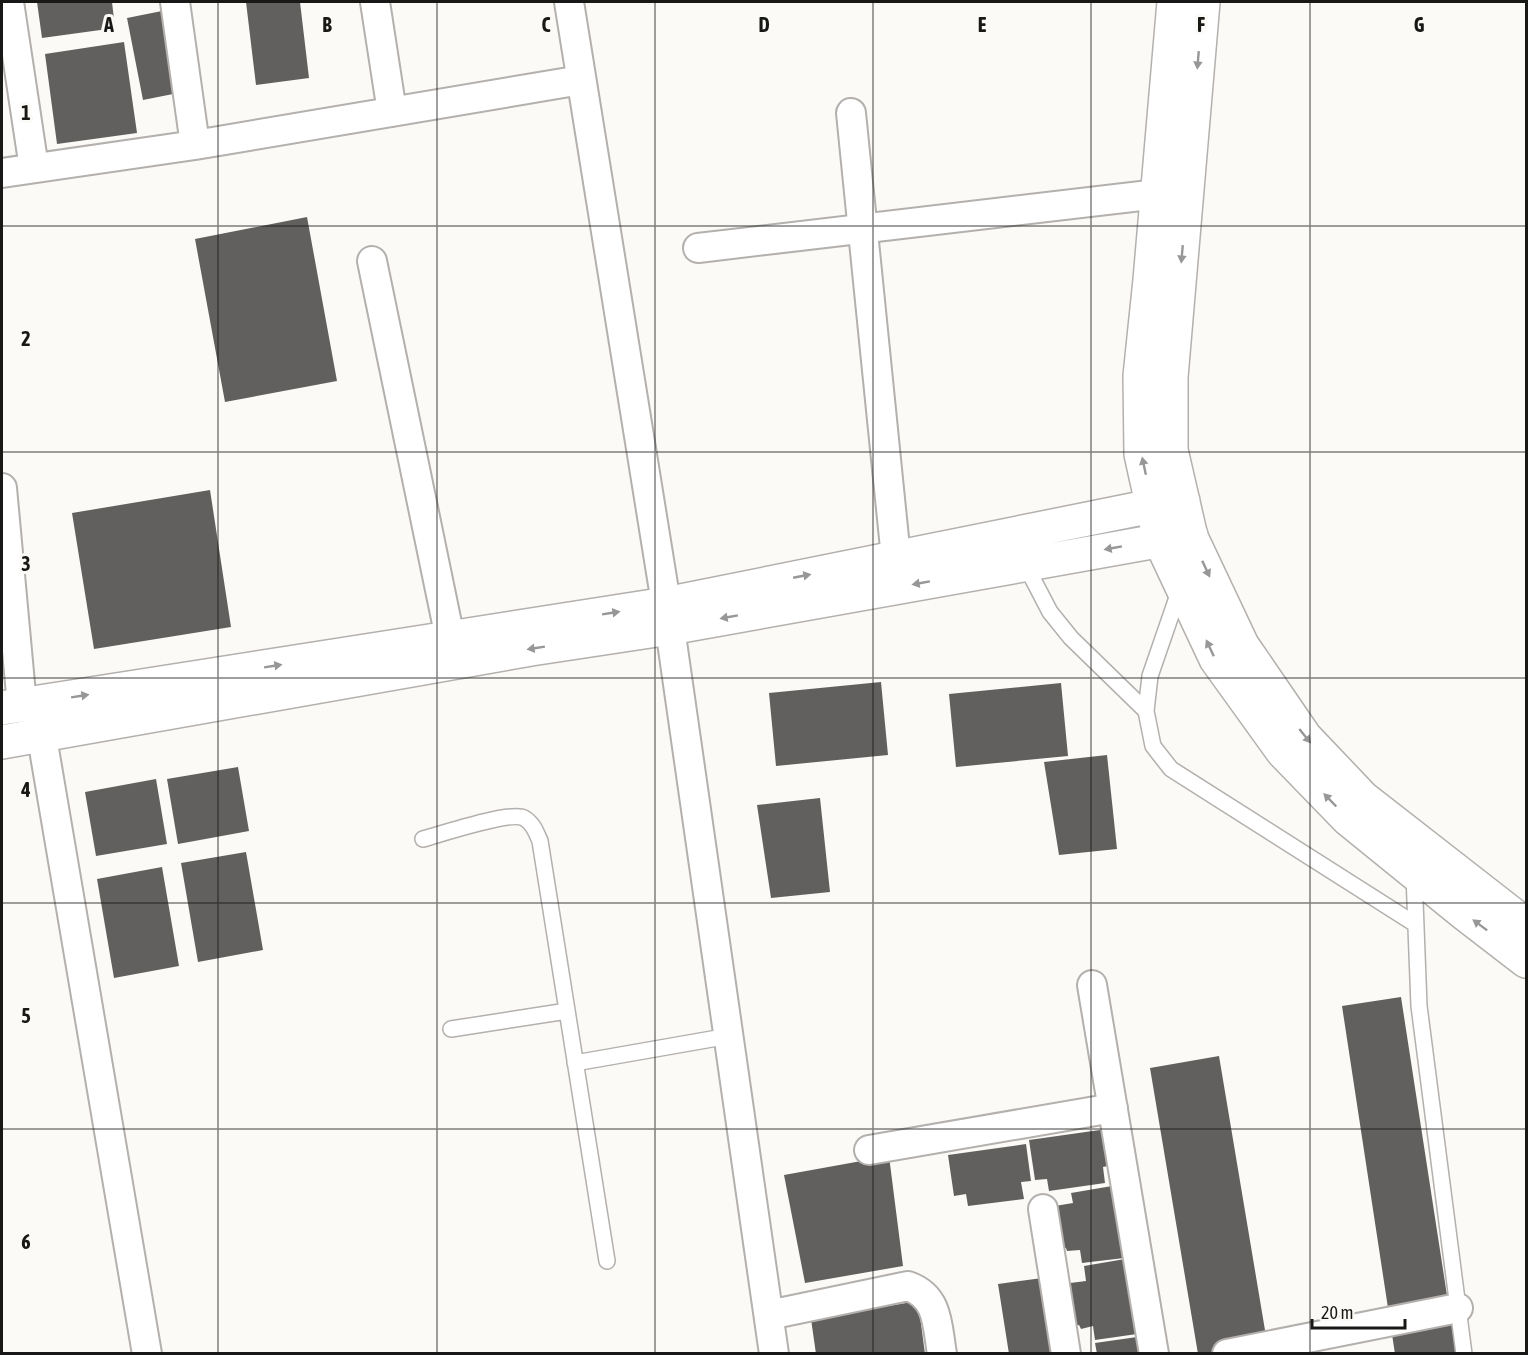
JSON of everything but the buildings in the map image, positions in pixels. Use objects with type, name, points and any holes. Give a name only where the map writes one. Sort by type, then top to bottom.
[{"type":"street","points":[[9,2],[34,168]]},
{"type":"street","points":[[175,2],[195,145]]},
{"type":"street","points":[[375,2],[392,112]]},
{"type":"street","points":[[569,2],[668,616],[774,1353]]},
{"type":"street","points":[[1168,503],[1141,454],[1140,376],[1174,2]]},
{"type":"street","points":[[1203,2],[1171,377],[1168,503],[1181,586],[1216,659],[1283,752],[1348,819],[1527,960]]},
{"type":"street","points":[[2,173],[195,145],[581,80]]},
{"type":"street","points":[[851,113],[896,558]]},
{"type":"street","points":[[698,248],[1158,194]]},
{"type":"street","points":[[372,261],[450,638]]},
{"type":"street","points":[[2,488],[20,705],[42,734],[147,1353]]},
{"type":"street","points":[[2,742],[520,651],[896,558],[1168,503]]},
{"type":"street","points":[[20,705],[450,638],[668,616],[1025,564],[1175,537]]},
{"type":"street","points":[[1175,537],[1242,645],[1305,737],[1363,798],[1527,925]]},
{"type":"street","points":[[1092,985],[1154,1353]]},
{"type":"street","points":[[869,1150],[1113,1108]]},
{"type":"street","points":[[1043,1209],[1066,1353]]},
{"type":"street","points":[[769,1315],[908,1286],[920,1291],[929,1299],[935,1313],[942,1353]]},
{"type":"street","points":[[1227,1353],[1458,1308]]},
{"type":"lane","points":[[1025,564],[1050,612],[1071,638],[1146,711]]},
{"type":"lane","points":[[1181,586],[1150,676],[1146,711],[1153,746],[1171,769],[1415,924]]},
{"type":"lane","points":[[423,839],[506,817],[522,817],[533,826],[540,841],[607,1261]]},
{"type":"lane","points":[[1413,872],[1419,1006],[1464,1353]]},
{"type":"lane","points":[[451,1029],[567,1011]]},
{"type":"lane","points":[[575,1063],[729,1036]]}]
